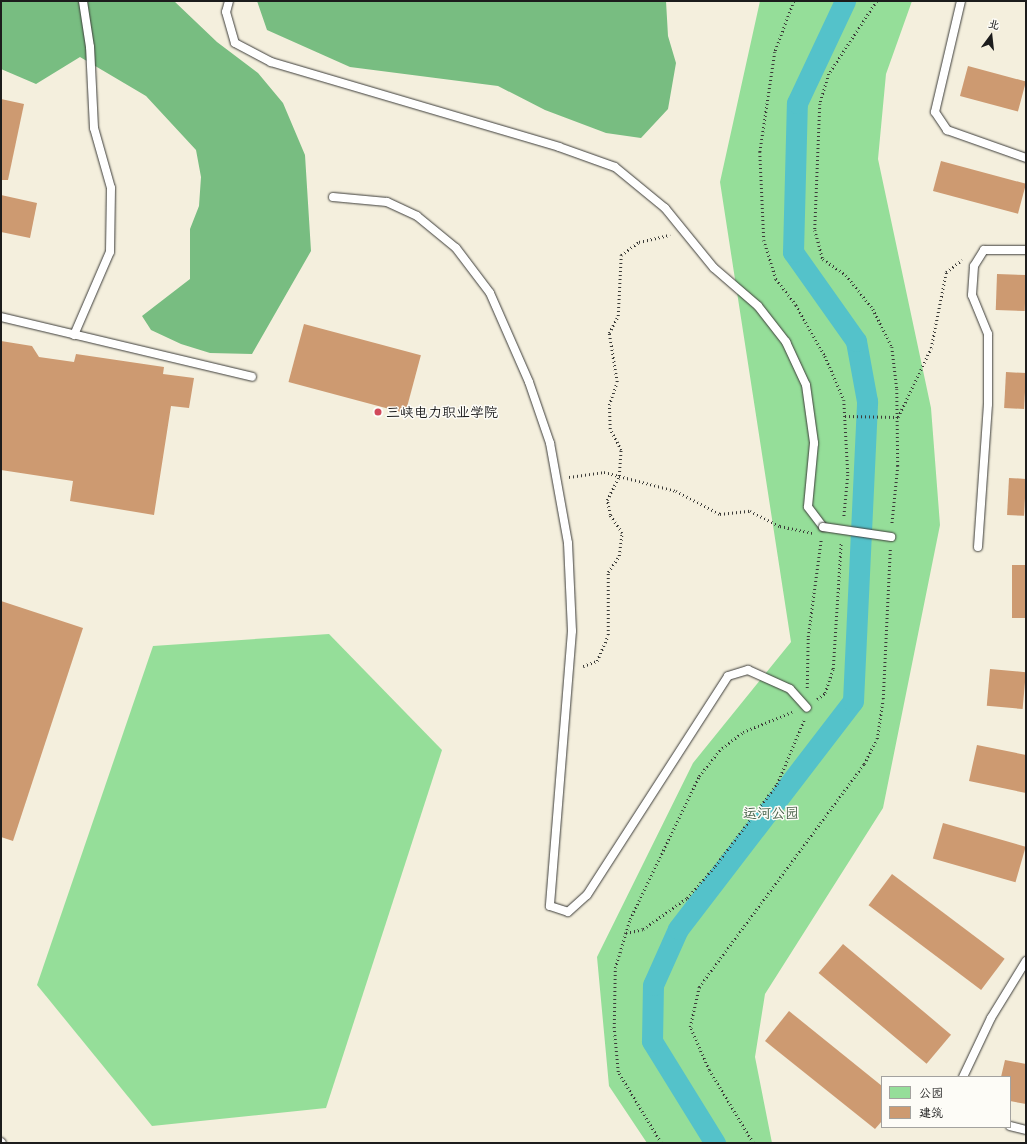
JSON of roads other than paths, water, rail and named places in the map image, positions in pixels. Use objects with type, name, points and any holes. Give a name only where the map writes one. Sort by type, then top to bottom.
[{"type":"lane","points":[[74,335],[110,252],[111,188],[94,128],[90,47],[83,1]]},
{"type":"lane","points":[[229,1],[226,12],[235,42],[271,62],[559,146],[615,166],[665,208],[714,268],[758,306],[786,342],[806,385],[814,443],[808,507],[823,527],[891,537]]},
{"type":"lane","points":[[961,1],[935,112],[947,130],[1026,158]]},
{"type":"lane","points":[[333,197],[387,202],[417,216],[456,248],[490,293],[529,382],[550,444],[568,543],[572,631],[570,672],[549,891],[550,906],[568,912],[587,895],[728,676],[748,670],[790,689],[808,708]]},
{"type":"lane","points":[[978,547],[988,404],[988,334],[972,295],[974,266],[984,250],[1026,250]]},
{"type":"lane","points":[[1,317],[252,377]]},
{"type":"lane","points":[[963,1076],[991,1018],[1026,961]]},
{"type":"lane","points":[[1011,1126],[1026,1130]]},
{"type":"waterway","points":[[715,1143],[652,1041],[653,985],[678,929],[853,701],[867,401],[856,341],[793,252],[797,103],[845,1]]},
{"type":"place","name":"三峡电力职业学院","points":[[378,412]]},
{"type":"park label","name":"运河公园","points":[[771,813]]}]
